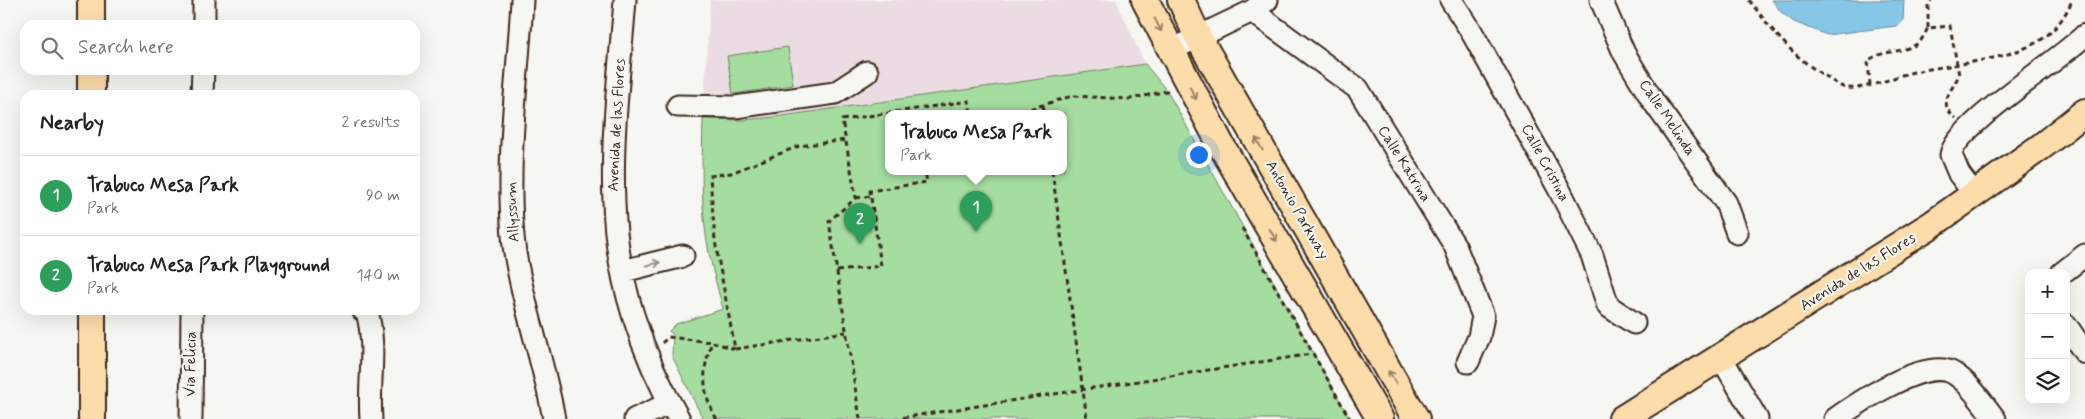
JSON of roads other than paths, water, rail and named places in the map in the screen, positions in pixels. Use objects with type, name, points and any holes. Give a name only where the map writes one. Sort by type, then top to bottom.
[{"type":"main road","points":[[91,20],[92,0]]},
{"type":"main road","points":[[1145,0],[1220,145],[1380,419]]},
{"type":"main road","name":"Antonio Parkway","points":[[1181,0],[1198,37],[1416,419]]},
{"type":"main road","points":[[91,75],[91,90]]},
{"type":"main road","name":"Avenida de las Flores","points":[[1622,419],[1915,236],[1975,195],[2085,112]]},
{"type":"main road","points":[[92,315],[92,419]]},
{"type":"street","points":[[204,0],[204,20]]},
{"type":"street","name":"Allyssum","points":[[522,0],[512,164],[512,220],[522,286],[548,384],[554,419]]},
{"type":"street","name":"Avenida de las Flores","points":[[625,0],[614,159],[614,203],[623,271],[631,309],[648,357],[674,411]]},
{"type":"street","name":"Calle Cristina","points":[[1451,0],[1480,46],[1559,189],[1592,255],[1608,306],[1634,323]]},
{"type":"street","name":"Calle Melinda","points":[[1601,0],[1624,53],[1653,101],[1726,203],[1737,233]]},
{"type":"street","points":[[1171,50],[1259,5]]},
{"type":"street","name":"Calle Katrina","points":[[1259,5],[1358,89],[1455,246],[1483,316],[1479,337],[1468,362]]},
{"type":"street","points":[[1975,195],[1959,174],[1951,155],[1956,141],[1969,127],[2036,76],[2085,35]]},
{"type":"street","points":[[678,106],[735,108],[835,93],[867,72]]},
{"type":"street","points":[[202,90],[203,75]]},
{"type":"street","points":[[2067,269],[2085,255]]},
{"type":"street","points":[[623,271],[683,256]]},
{"type":"street","name":"Via Felicia","points":[[191,419],[192,315]]},
{"type":"street","points":[[369,315],[372,332],[370,402],[372,419]]},
{"type":"street","points":[[2074,326],[2085,353]]},
{"type":"street","points":[[1716,361],[1742,419]]},
{"type":"street","points":[[1716,361],[1757,419]]},
{"type":"street","points":[[1834,419],[1870,394],[1910,376],[1942,370],[1952,373],[1963,381],[1995,419]]},
{"type":"street","points":[[635,419],[674,411]]},
{"type":"water","points":[[1772,0],[1904,0],[1903,21],[1896,26],[1827,35],[1794,22],[1781,12]]},
{"type":"place","name":"Trabuco Mesa Park","points":[[976,232]]},
{"type":"place","name":"Trabuco Mesa Park Playground","points":[[860,244]]}]
